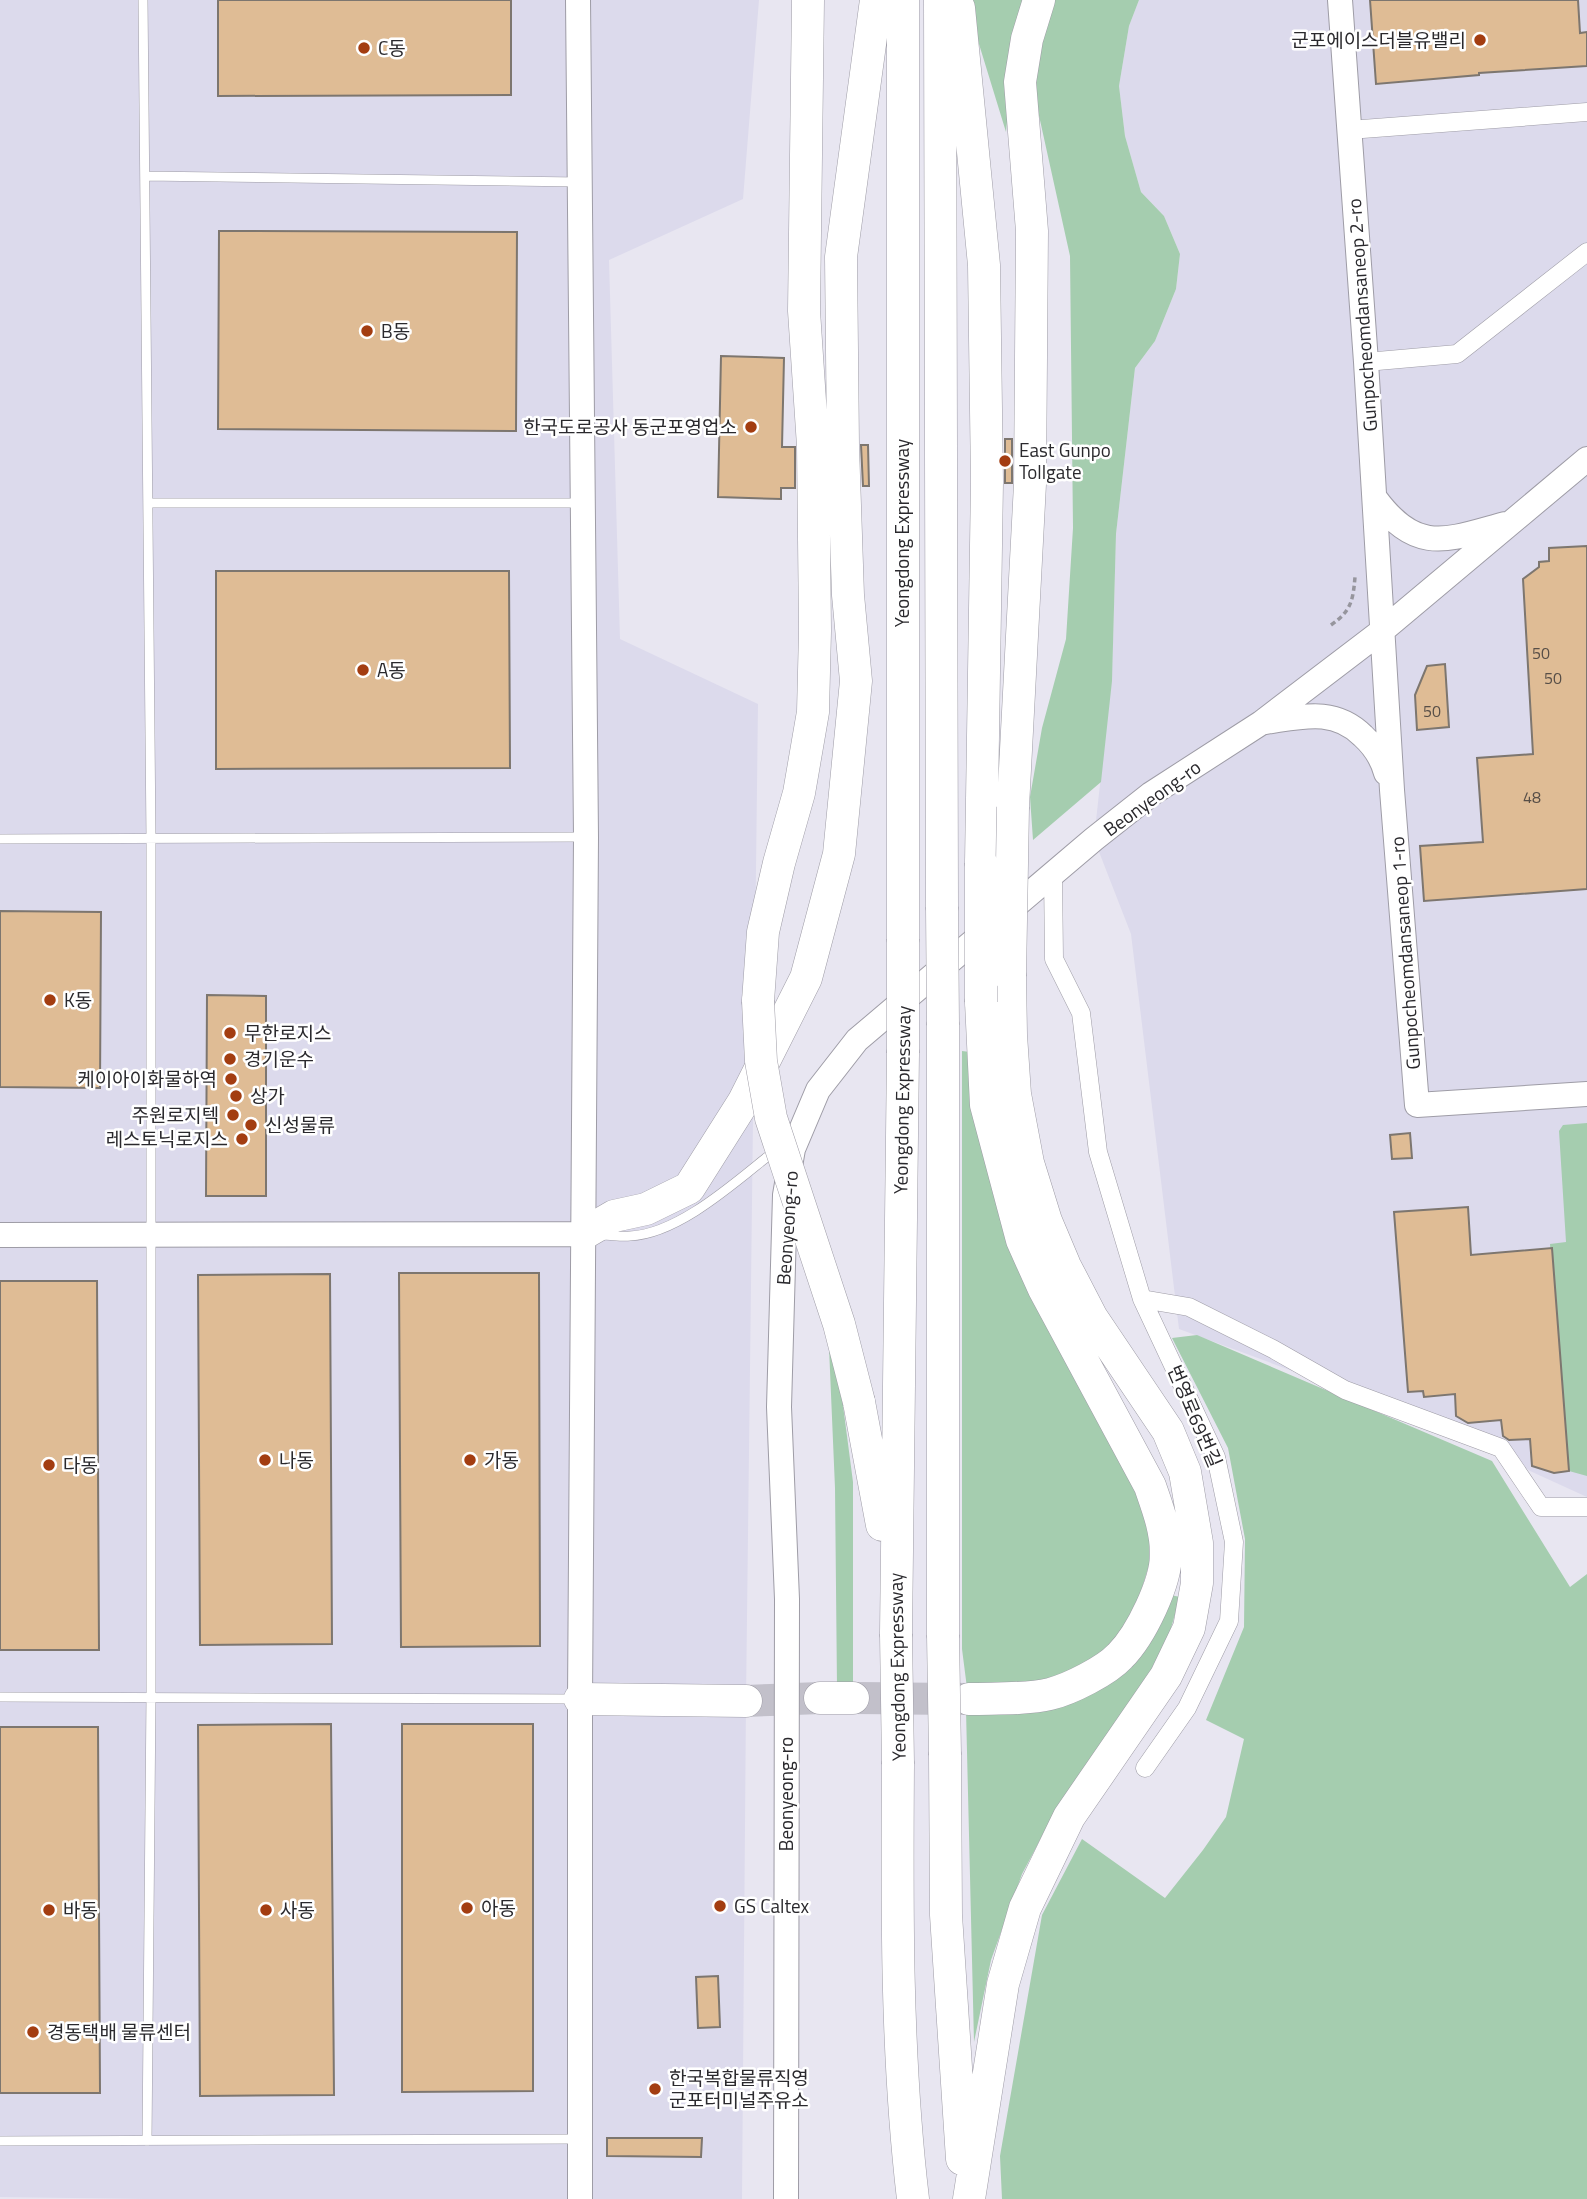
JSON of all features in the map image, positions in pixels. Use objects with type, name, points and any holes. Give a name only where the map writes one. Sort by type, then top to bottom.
[{"type":"highway","points":[[808,0],[804,312],[813,446],[813,712],[799,793],[762,932],[758,1000],[761,1061],[771,1118],[839,1324],[859,1402],[895,1601]]},
{"type":"highway","points":[[583,1234],[614,1216],[646,1209],[689,1188],[744,1101],[806,978],[839,854],[856,681],[847,581],[841,257],[876,0]]},
{"type":"highway","name":"Yeongdong Expressway","points":[[903,0],[903,1053],[895,1601],[898,1934],[905,2129],[913,2199]]},
{"type":"highway","name":"Yeongdong Expressway","points":[[940,0],[943,1635],[946,1915],[967,2199]]},
{"type":"highway","points":[[958,0],[984,265],[986,482],[981,1002],[986,1105],[1022,1240],[1044,1289],[1150,1486],[1163,1521],[1166,1556],[1159,1589],[1147,1617],[1120,1656],[1084,1681],[1050,1694],[969,1699]]},
{"type":"highway","points":[[967,2199],[1003,1984],[1025,1908],[1069,1818],[1166,1676],[1189,1628],[1197,1583],[1197,1543],[1185,1472],[1168,1431],[1092,1318],[1065,1266],[1046,1221],[1028,1163],[1016,1094],[1010,976],[1013,807],[1030,484],[1032,231],[1020,82],[1027,39],[1038,0]]},
{"type":"highway","points":[[820,1698],[853,1698]]},
{"type":"highway","points":[[580,1699],[746,1701]]},
{"type":"street","points":[[578,0],[586,837],[580,1699],[580,2199]]},
{"type":"street","name":"Gunpocheomdansaneop 2-ro","points":[[1340,0],[1382,630]]},
{"type":"street","points":[[1349,130],[1587,111]]},
{"type":"street","points":[[1366,362],[1457,354],[1587,252]]},
{"type":"street","name":"Beonyeong-ro","points":[[786,2199],[787,1599],[779,1407],[785,1195],[793,1149],[818,1090],[857,1040],[1053,873],[1151,794],[1261,723],[1382,630],[1587,459]]},
{"type":"street","points":[[1375,498],[1387,515],[1408,532],[1424,537],[1453,538],[1513,522]]},
{"type":"street","name":"Gunpocheomdansaneop 1-ro","points":[[1382,630],[1417,1105],[1587,1094]]},
{"type":"street","points":[[1261,723],[1311,715],[1328,716],[1348,722],[1373,745],[1384,765],[1392,790]]},
{"type":"street","name":"번영로69번길","points":[[1053,873],[1054,959],[1081,1013],[1098,1153],[1142,1299],[1216,1457],[1234,1542],[1229,1621],[1187,1708],[1145,1768]]},
{"type":"street","points":[[0,1236],[583,1234]]},
{"type":"street","points":[[1142,1299],[1189,1307],[1273,1349],[1345,1390],[1501,1448],[1541,1507],[1587,1507]]},
{"type":"lane","points":[[143,0],[151,839],[151,1696],[147,2141]]},
{"type":"lane","points":[[145,176],[580,182]]},
{"type":"lane","points":[[148,503],[583,503]]},
{"type":"lane","points":[[0,839],[586,837]]},
{"type":"lane","points":[[583,1234],[632,1236],[667,1226],[687,1217],[767,1157],[793,1149]]},
{"type":"lane","points":[[0,1696],[580,1699]]},
{"type":"lane","points":[[0,2141],[580,2139]]},
{"type":"path","points":[[1331,625],[1350,607],[1355,566]]},
{"type":"shaded area","points":[[0,0],[759,0],[743,199],[609,260],[620,639],[758,704],[742,2199],[0,2197]]},
{"type":"shaded area","points":[[1139,0],[1587,0],[1587,1497],[1530,1471],[1501,1448],[1179,1329],[1131,934],[1094,839],[1112,675],[1116,534],[1135,368],[1155,341],[1176,289],[1180,254],[1164,216],[1141,192],[1125,136],[1119,86],[1129,26]]},
{"type":"green space","points":[[971,0],[1028,0],[1013,60],[1006,132],[971,18]]},
{"type":"green space","points":[[1052,0],[1139,0],[1129,26],[1119,86],[1125,136],[1141,192],[1164,216],[1180,254],[1176,289],[1155,341],[1135,368],[1116,534],[1112,681],[1101,782],[1033,840],[1030,797],[1042,728],[1066,639],[1073,528],[1070,256],[1034,93],[1039,34]]},
{"type":"green space","points":[[962,1051],[970,1052],[1140,1494],[1150,1529],[1149,1565],[1139,1598],[1115,1645],[1050,1684],[967,1688],[962,1649]]},
{"type":"green space","points":[[1587,1123],[1587,1476],[1569,1471],[1550,1244],[1566,1242],[1559,1131],[1563,1125]]},
{"type":"green space","points":[[828,1324],[841,1390],[853,1482],[853,1686],[837,1686],[835,1488]]},
{"type":"green space","points":[[1197,1335],[1492,1461],[1570,1587],[1587,1574],[1587,2199],[1002,2199],[1000,2156],[1042,1915],[1082,1839],[1165,1898],[1226,1817],[1244,1739],[1206,1720],[1244,1627],[1245,1539],[1228,1448],[1172,1338]]},
{"type":"green space","points":[[1166,1594],[1180,1597],[1169,1635],[1152,1669],[1056,1810],[1022,1874],[991,1960],[974,2042],[966,1710],[1064,1703]]},
{"type":"building","name":"C동","points":[[218,0],[511,0],[511,95],[218,96]]},
{"type":"building","name":"군포에이스더블유밸리","points":[[1370,0],[1578,0],[1580,33],[1587,32],[1587,66],[1479,73],[1376,84]]},
{"type":"building","name":"B동","points":[[219,231],[517,232],[516,431],[218,429]]},
{"type":"building","name":"한국도로공사 동군포영업소","points":[[721,356],[784,358],[782,447],[795,447],[795,488],[781,488],[781,499],[718,497]]},
{"type":"building","points":[[1005,439],[1012,439],[1012,483],[1005,483]]},
{"type":"building","points":[[861,445],[868,445],[869,486],[863,486]]},
{"type":"building","points":[[1587,546],[1587,889],[1424,901],[1420,846],[1483,842],[1477,758],[1533,754],[1523,579],[1539,567],[1539,562],[1549,561],[1549,548]]},
{"type":"building","name":"A동","points":[[216,571],[509,571],[510,768],[216,769]]},
{"type":"building","points":[[1445,664],[1449,727],[1417,730],[1415,695],[1427,666]]},
{"type":"building","name":"K동","points":[[0,911],[101,912],[100,1088],[0,1087]]},
{"type":"building","name":"상가","points":[[207,995],[266,996],[266,1196],[206,1196]]},
{"type":"building","points":[[1410,1133],[1412,1158],[1392,1159],[1390,1135]]},
{"type":"building","points":[[1468,1207],[1471,1255],[1552,1248],[1569,1471],[1554,1473],[1532,1466],[1530,1439],[1509,1440],[1503,1436],[1501,1420],[1468,1423],[1456,1416],[1455,1394],[1424,1397],[1423,1391],[1408,1392],[1394,1212]]},
{"type":"building","name":"가동","points":[[399,1273],[539,1273],[540,1646],[401,1647]]},
{"type":"building","name":"나동","points":[[330,1274],[332,1644],[200,1645],[198,1275]]},
{"type":"building","name":"다동","points":[[0,1281],[97,1281],[99,1650],[0,1650]]},
{"type":"building","name":"사동","points":[[331,1724],[334,2095],[200,2096],[198,1725]]},
{"type":"building","name":"아동","points":[[402,1724],[533,1724],[533,2091],[402,2092]]},
{"type":"building","name":"바동","points":[[0,1727],[98,1727],[100,2093],[0,2093]]},
{"type":"building","points":[[718,1976],[720,2027],[698,2028],[696,1977]]},
{"type":"building","points":[[607,2138],[702,2138],[701,2157],[607,2156]]},
{"type":"tunnel","points":[[746,1701],[820,1698]]},
{"type":"tunnel","points":[[853,1698],[969,1699]]},
{"type":"place","name":"군포에이스더블유밸리","points":[[1480,40]]},
{"type":"place","name":"C동","points":[[364,48]]},
{"type":"place","name":"B동","points":[[367,331]]},
{"type":"place","name":"한국도로공사 동군포영업소","points":[[751,427]]},
{"type":"place","name":"East Gunpo Tollgate","points":[[1005,461]]},
{"type":"place","name":"A동","points":[[363,670]]},
{"type":"place","name":"K동","points":[[50,1000]]},
{"type":"place","name":"무한로지스","points":[[230,1033]]},
{"type":"place","name":"경기운수","points":[[230,1059]]},
{"type":"place","name":"케이아이화물하역","points":[[231,1079]]},
{"type":"place","name":"상가","points":[[236,1096]]},
{"type":"place","name":"주원로지텍","points":[[233,1115]]},
{"type":"place","name":"신성물류","points":[[251,1125]]},
{"type":"place","name":"레스토닉로지스","points":[[242,1139]]},
{"type":"place","name":"나동","points":[[265,1460]]},
{"type":"place","name":"가동","points":[[470,1460]]},
{"type":"place","name":"다동","points":[[49,1465]]},
{"type":"place","name":"GS Caltex","points":[[720,1906]]},
{"type":"place","name":"아동","points":[[467,1908]]},
{"type":"place","name":"바동","points":[[49,1910]]},
{"type":"place","name":"사동","points":[[266,1910]]},
{"type":"place","name":"경동택배 물류센터","points":[[33,2032]]},
{"type":"place","name":"한국복합물류직영 군포터미널주유소","points":[[655,2089]]}]
